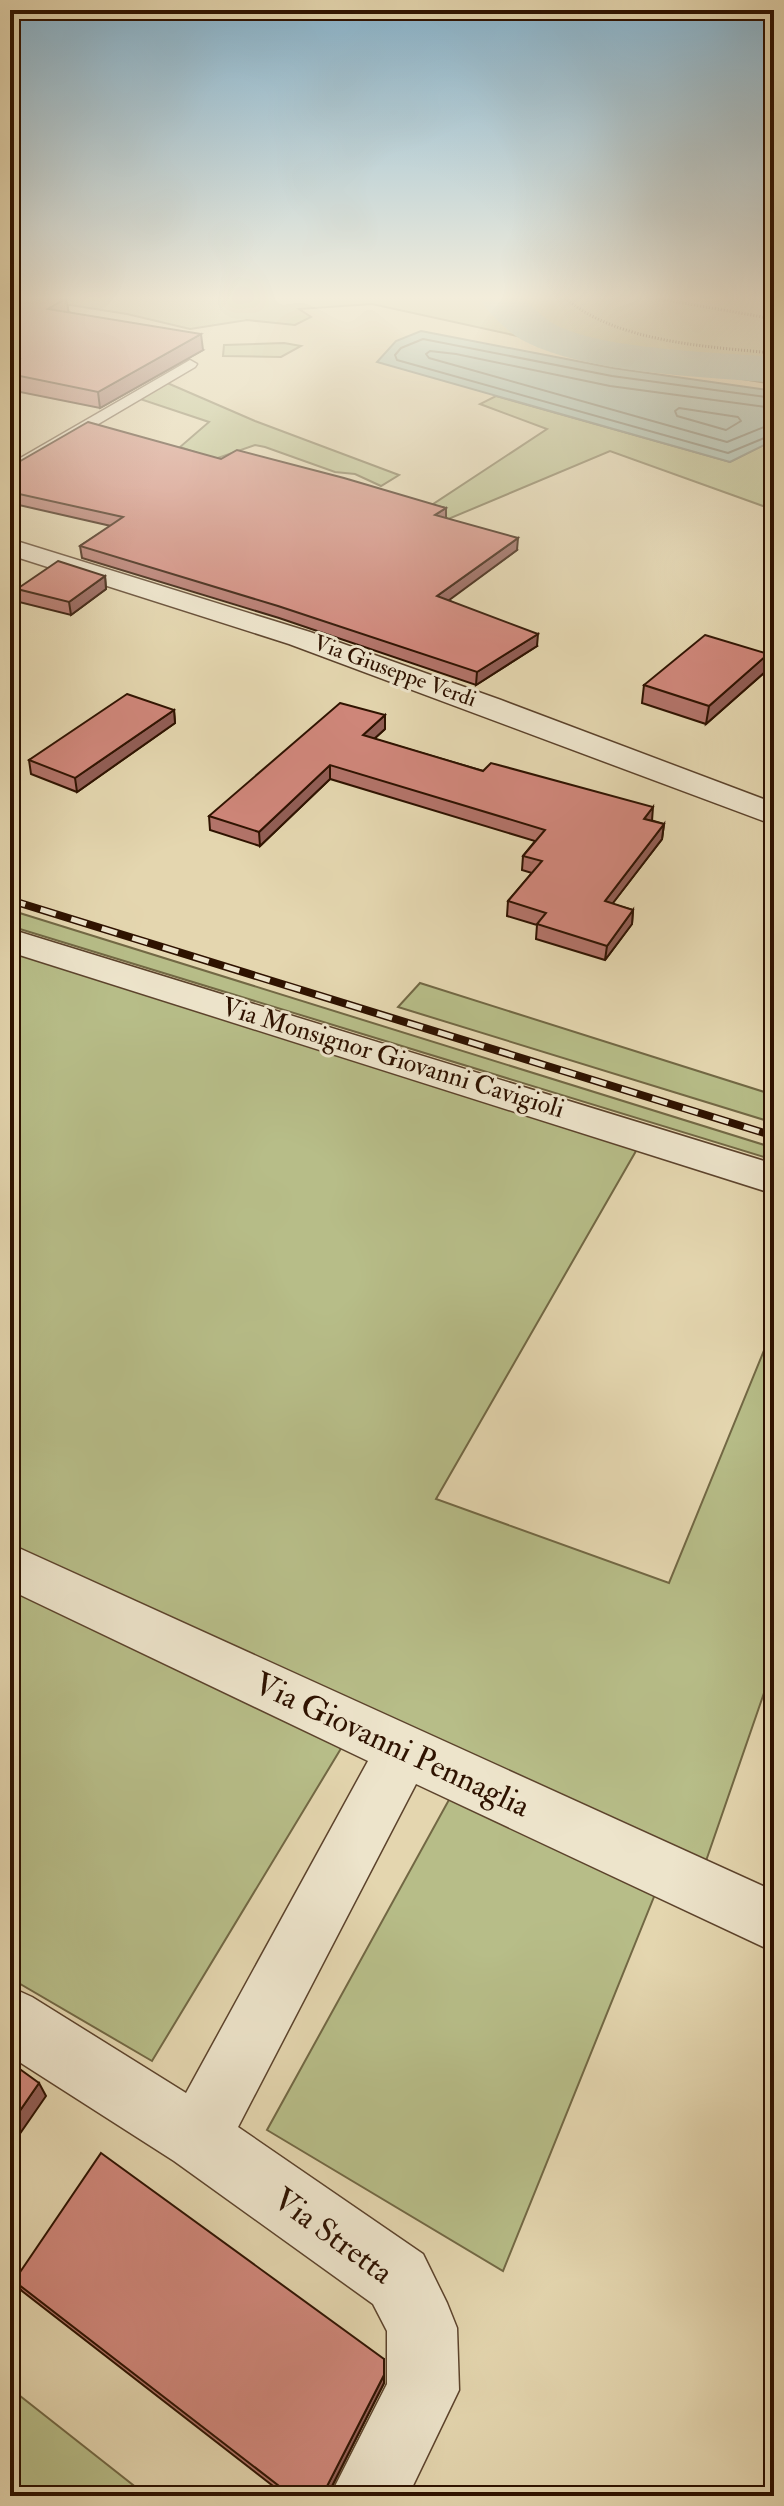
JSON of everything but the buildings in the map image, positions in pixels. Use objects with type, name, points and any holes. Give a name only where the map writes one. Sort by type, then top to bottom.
[{"type":"street","name":"Via Giuseppe Verdi","points":[[10,547],[324,645],[536,722],[774,815]]},
{"type":"street","name":"Via Monsignor Giovanni Cavigioli","points":[[10,940],[230,1006],[774,1179]]},
{"type":"street","name":"Via Giovanni Pennaglia","points":[[10,1566],[774,1922]]},
{"type":"street","points":[[197,2138],[404,1750]]},
{"type":"street","name":"Via Stretta","points":[[10,2019],[197,2138],[398,2279],[422,2328],[423,2390],[368,2496]]},
{"type":"lane","points":[[10,471],[108,413]]},
{"type":"green space","points":[[182,413],[236,413],[399,475],[381,486],[355,474],[335,472],[255,445],[215,459],[180,447],[209,422]]},
{"type":"green space","points":[[504,413],[556,413],[730,462],[774,440],[774,510],[610,451],[446,520],[421,512],[547,429]]},
{"type":"green space","points":[[10,910],[774,1148],[774,1160],[10,926]]},
{"type":"green space","points":[[10,940],[644,1137],[436,1499],[669,1583],[774,1326],[774,1664],[697,1887],[664,1872],[503,2271],[267,2130],[461,1778],[354,1727],[152,2061],[10,1978]]},
{"type":"green space","points":[[420,983],[774,1095],[774,1123],[398,1007]]},
{"type":"green space","points":[[10,2388],[147,2496],[10,2496]]},
{"type":"water","points":[[557,413],[774,413],[774,440],[730,462]]},
{"type":"railway","points":[[10,900],[774,1136]]}]
